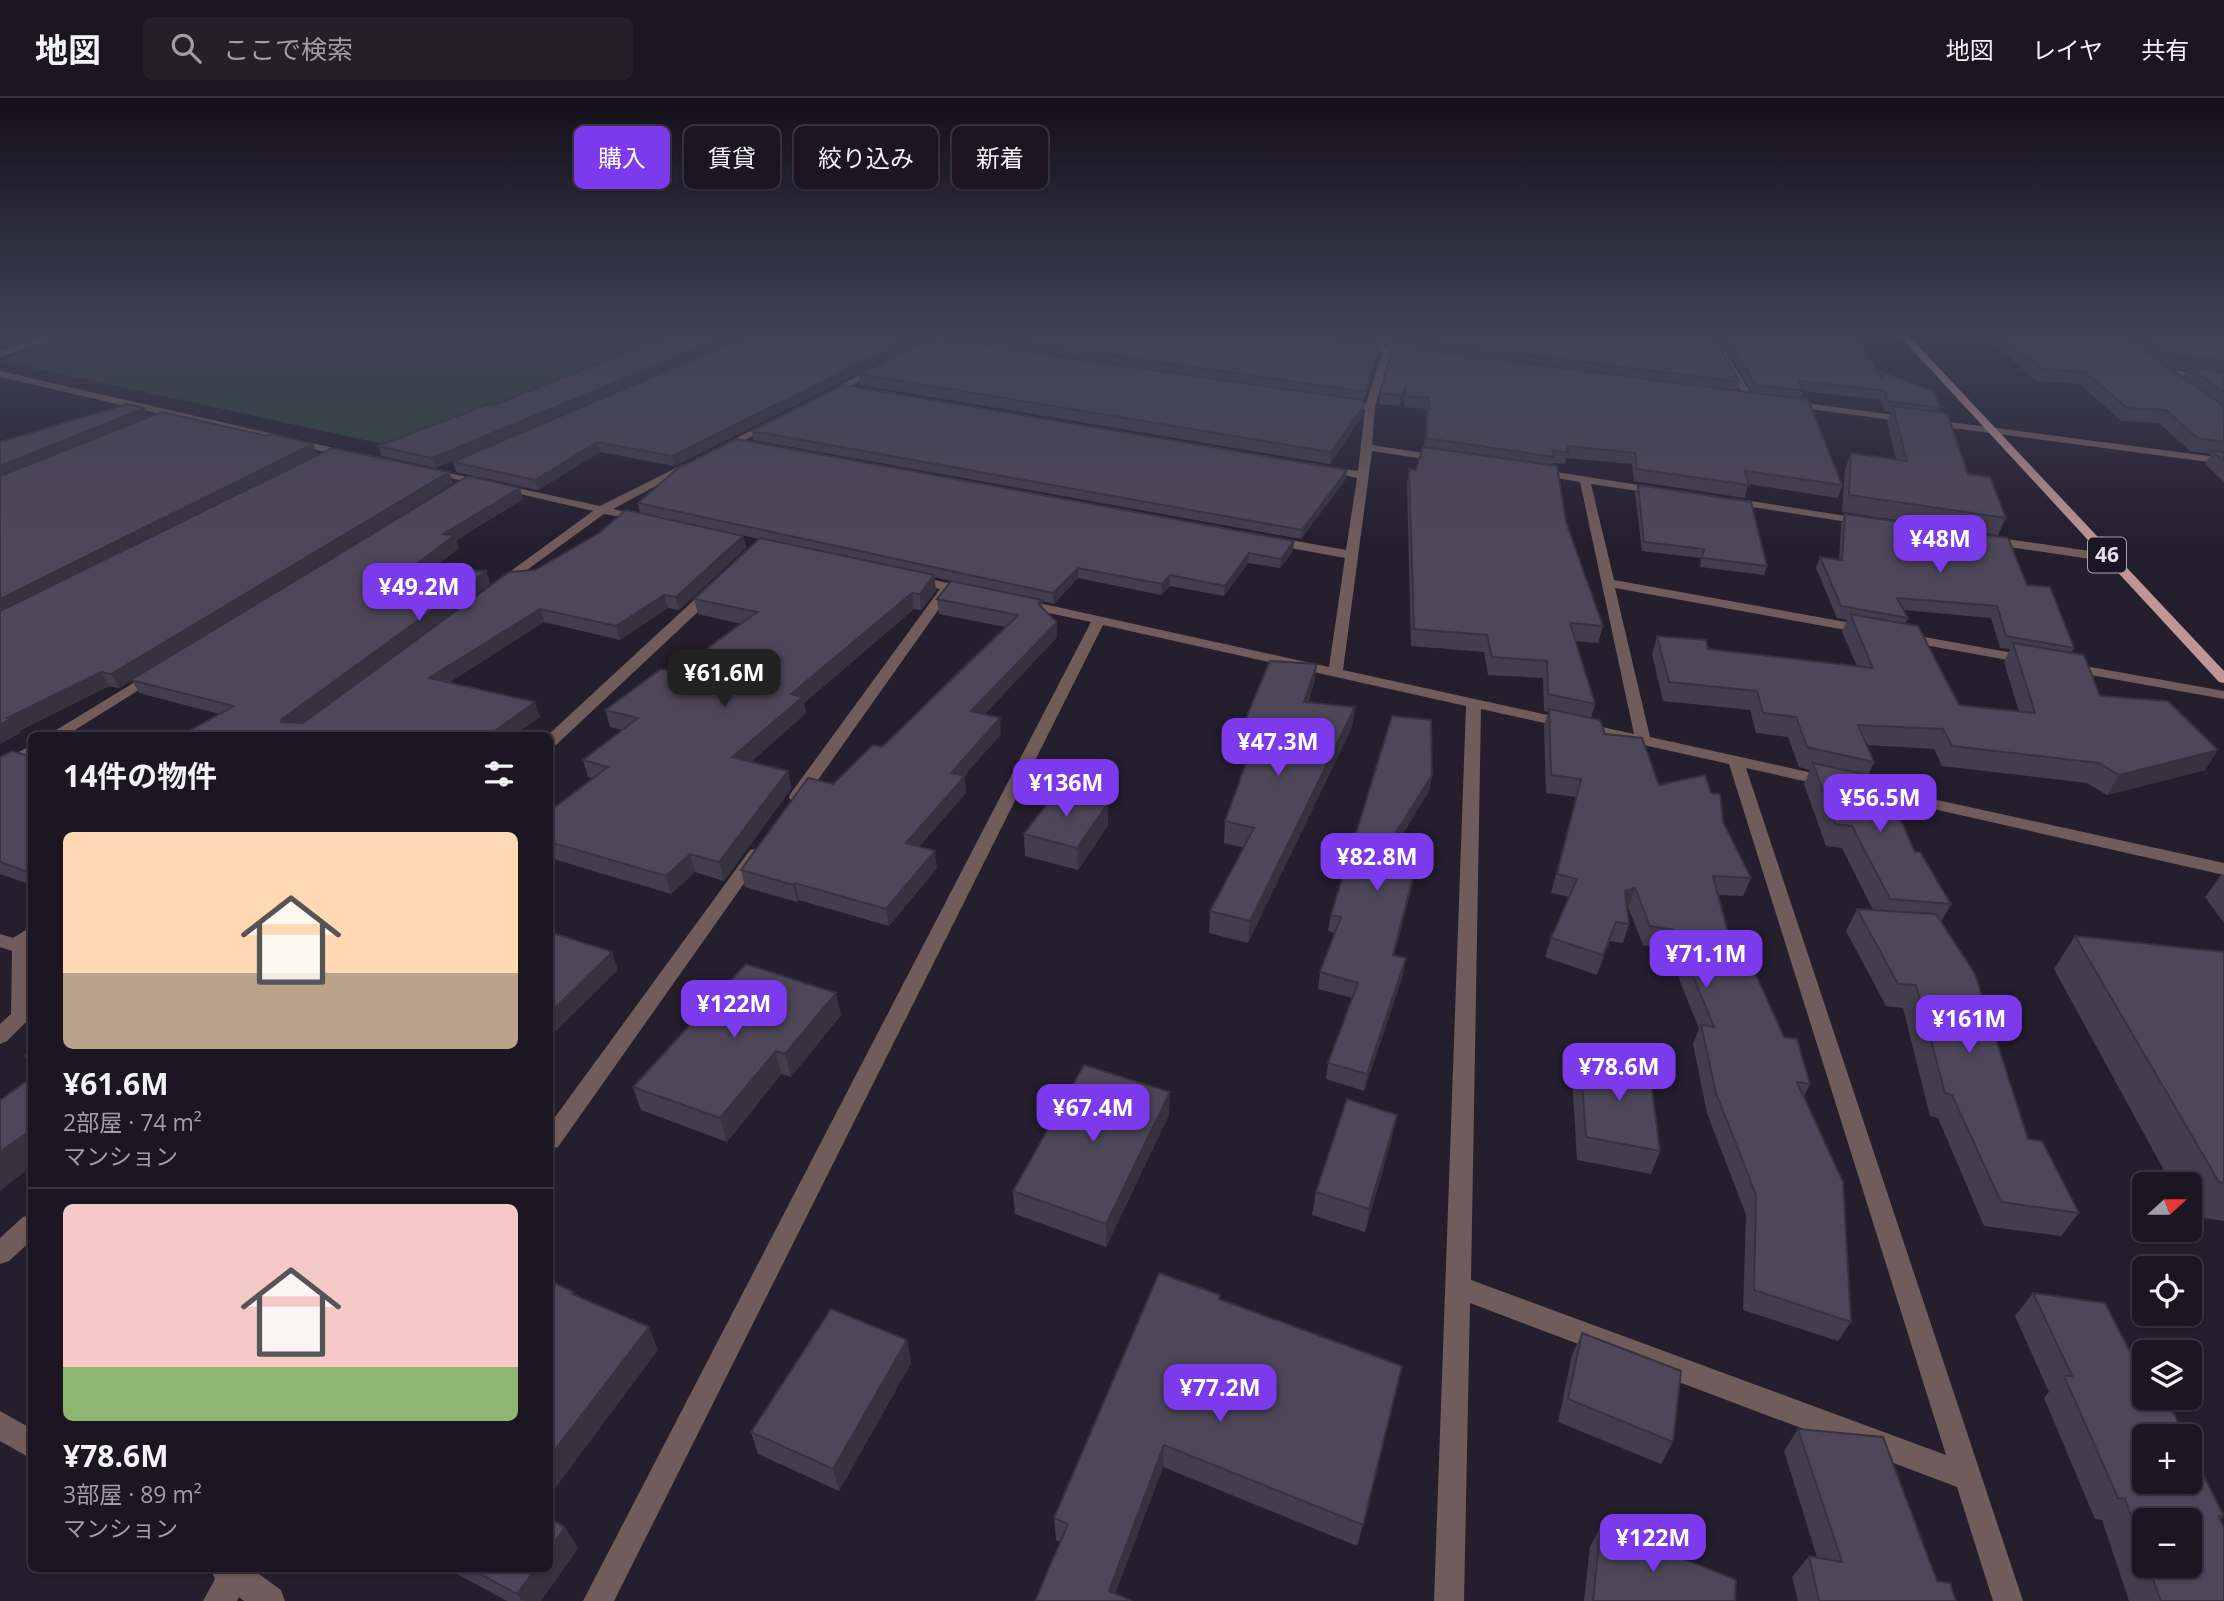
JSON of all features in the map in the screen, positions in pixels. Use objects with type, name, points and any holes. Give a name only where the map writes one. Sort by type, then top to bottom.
[{"type":"main road","name":"46","points":[[1965,402],[2224,679]]},
{"type":"street","points":[[122,402],[362,457]]},
{"type":"street","points":[[808,405],[814,402]]},
{"type":"street","points":[[1337,402],[1370,407]]},
{"type":"street","points":[[1335,673],[1371,402]]},
{"type":"street","points":[[1777,402],[2224,461]]},
{"type":"street","points":[[149,424],[174,414]]},
{"type":"street","points":[[712,454],[784,417]]},
{"type":"street","points":[[736,442],[750,444]]},
{"type":"street","points":[[1367,447],[1462,461]]},
{"type":"street","points":[[313,464],[337,452]]},
{"type":"street","points":[[489,594],[602,510],[699,461]]},
{"type":"street","points":[[1307,466],[1361,475]]},
{"type":"street","points":[[412,468],[443,471],[464,485],[655,522]]},
{"type":"street","points":[[1530,471],[1668,492]]},
{"type":"street","points":[[1585,480],[1643,740]]},
{"type":"street","points":[[1723,500],[1875,523]]},
{"type":"street","points":[[1255,537],[1351,555]]},
{"type":"street","points":[[1971,537],[2110,558]]},
{"type":"street","points":[[894,575],[985,595]]},
{"type":"street","points":[[553,739],[720,583]]},
{"type":"street","points":[[1610,583],[2224,695]]},
{"type":"street","points":[[788,810],[948,587]]},
{"type":"street","points":[[1011,601],[2224,869]]},
{"type":"street","points":[[598,1601],[1099,620]]},
{"type":"street","points":[[61,732],[162,670]]},
{"type":"street","points":[[1449,1601],[1474,703]]},
{"type":"street","points":[[0,769],[28,752]]},
{"type":"street","points":[[1736,761],[2008,1601]]},
{"type":"street","points":[[553,1137],[764,843]]},
{"type":"street","points":[[0,940],[27,939],[21,1017],[0,1036]]},
{"type":"street","points":[[0,1254],[28,1228]]},
{"type":"street","points":[[1458,1287],[1968,1477]]},
{"type":"street","points":[[0,1425],[28,1442]]},
{"type":"street","points":[[218,1601],[234,1572]]},
{"type":"street","points":[[236,1572],[270,1601]]},
{"type":"green space","points":[[191,402],[499,402],[388,445]]},
{"type":"building","points":[[501,402],[567,402],[432,458],[378,446],[489,404]]},
{"type":"building","points":[[593,402],[781,402],[672,456],[597,442],[535,480],[453,462]]},
{"type":"building","points":[[809,402],[945,402],[1347,470],[1302,530],[752,431]]},
{"type":"building","points":[[1029,402],[1363,402],[1363,407],[1331,452]]},
{"type":"building","points":[[1429,402],[1809,402],[1842,485],[1745,471],[1749,485],[1637,469],[1635,453],[1568,446],[1568,452],[1553,451],[1554,457],[1426,438]]},
{"type":"building","points":[[1896,402],[1938,402],[1940,408]]},
{"type":"building","points":[[2120,402],[2218,402],[2224,406],[2224,442],[2197,438],[2166,410],[2127,408]]},
{"type":"building","points":[[127,404],[144,408],[0,466],[0,442]]},
{"type":"building","points":[[1893,406],[1947,413],[1968,474],[1990,477],[2006,518],[1849,495],[1851,453],[1907,461]]},
{"type":"building","points":[[162,412],[313,444],[0,599],[0,476]]},
{"type":"building","points":[[736,439],[1294,541],[1281,559],[1249,553],[1225,586],[1170,575],[1162,584],[1078,568],[1053,593],[638,503],[678,468]]},
{"type":"building","points":[[1423,447],[1557,466],[1566,522],[1603,626],[1570,623],[1595,704],[1548,694],[1547,661],[1492,657],[1487,635],[1414,629],[1409,469],[1416,470]]},
{"type":"building","points":[[332,448],[449,472],[111,674],[101,672],[7,718],[11,719],[0,725],[0,611]]},
{"type":"building","points":[[2212,451],[2224,452],[2224,461]]},
{"type":"building","points":[[468,476],[520,488],[443,534],[455,535],[411,568],[486,571],[281,722],[303,723],[509,572],[535,570],[599,533],[626,510],[743,536],[676,597],[664,595],[616,626],[540,609],[429,678],[535,702],[493,732],[187,732],[234,706],[131,680]]},
{"type":"building","points":[[1638,485],[1751,502],[1767,566],[1702,558],[1704,549],[1644,542]]},
{"type":"building","points":[[1845,514],[2008,538],[2027,585],[2050,587],[2074,648],[2006,636],[1997,606],[1897,598],[1908,618],[1841,606],[1820,557],[1842,560]]},
{"type":"building","points":[[760,538],[934,575],[920,594],[912,593],[791,694],[803,697],[732,757],[788,771],[719,862],[690,854],[666,876],[553,843],[553,809],[608,767],[583,760],[638,718],[605,710],[661,669],[675,672],[757,612],[694,599]]},
{"type":"building","points":[[951,581],[1042,600],[1038,604],[1057,622],[971,711],[1000,718],[951,773],[965,776],[906,843],[935,851],[886,909],[741,870],[808,778],[833,784],[873,745],[882,747],[1018,615],[937,599]]},
{"type":"building","points":[[1850,614],[1918,626],[1959,705],[2035,713],[2013,643],[2084,655],[2100,696],[2168,701],[2218,750],[2119,775],[2099,763],[1952,746],[1943,729],[1858,725],[1874,762],[1807,747],[1796,717],[1763,713],[1757,691],[1669,682],[1657,636],[1706,640],[1708,649],[1873,668]]},
{"type":"building","points":[[1270,661],[1317,664],[1304,702],[1355,707],[1250,921],[1210,911],[1254,828],[1225,821],[1261,722],[1246,718]]},
{"type":"building","points":[[1549,709],[1600,720],[1605,734],[1642,738],[1659,785],[1705,775],[1711,793],[1720,794],[1723,822],[1751,878],[1713,876],[1736,963],[1751,964],[1784,1037],[1797,1039],[1810,1084],[1797,1082],[1843,1182],[1851,1322],[1754,1290],[1756,1195],[1716,1093],[1701,1025],[1714,1027],[1674,930],[1650,926],[1635,888],[1625,891],[1629,924],[1616,922],[1603,955],[1551,938],[1577,879],[1557,874],[1581,779],[1551,775]]},
{"type":"building","points":[[1392,716],[1431,720],[1432,775],[1380,858],[1416,866],[1393,955],[1406,958],[1367,1074],[1328,1063],[1358,983],[1320,972],[1341,917],[1331,915]]},
{"type":"building","points":[[12,751],[28,756],[28,872],[0,862],[0,757]]},
{"type":"building","points":[[1813,763],[1882,778],[1915,852],[1920,852],[1951,904],[1890,899],[1852,826],[1835,824]]},
{"type":"building","points":[[1057,791],[1108,803],[1077,848],[1024,834]]},
{"type":"building","points":[[1857,909],[1936,914],[1975,974],[2028,1139],[2042,1141],[2079,1213],[2001,1202],[1952,1095],[1945,1093],[1916,985],[1898,984]]},
{"type":"building","points":[[553,933],[612,952],[553,1010]]},
{"type":"building","points":[[2075,936],[2224,952],[2224,1183],[2219,1182]]},
{"type":"building","points":[[746,964],[836,993],[785,1054],[776,1051],[720,1118],[633,1087]]},
{"type":"building","points":[[1580,1055],[1649,1067],[1660,1151],[1586,1137]]},
{"type":"building","points":[[1084,1065],[1170,1092],[1106,1224],[1013,1191]]},
{"type":"building","points":[[28,1081],[28,1132],[0,1152],[0,1100]]},
{"type":"building","points":[[1347,1099],[1397,1115],[1369,1209],[1316,1192]]},
{"type":"building","points":[[1159,1273],[1220,1295],[1219,1299],[1402,1366],[1363,1525],[1164,1445],[1109,1591],[1132,1601],[1035,1601],[1068,1524],[1054,1518]]},
{"type":"building","points":[[553,1282],[574,1292],[572,1294],[649,1327],[553,1452]]},
{"type":"building","points":[[2033,1293],[2105,1303],[2132,1356],[2132,1410],[2172,1410],[2179,1424],[2132,1424],[2132,1494],[2202,1494],[2202,1472],[2224,1516],[2219,1516],[2224,1528],[2224,1601],[2161,1601],[2152,1578],[2202,1578],[2202,1508],[2132,1508],[2132,1519],[2125,1499],[2118,1498],[2064,1376],[2072,1376]]},
{"type":"building","points":[[831,1309],[907,1340],[833,1469],[751,1432]]},
{"type":"building","points":[[1582,1333],[1681,1371],[1673,1442],[1568,1399]]},
{"type":"building","points":[[1798,1429],[1883,1437],[1937,1581],[1950,1583],[1956,1601],[1819,1601],[1809,1556],[1842,1562]]},
{"type":"building","points":[[553,1521],[565,1527],[553,1545]]},
{"type":"building","points":[[1601,1525],[1736,1580],[1735,1601],[1593,1601]]},
{"type":"building","points":[[476,1572],[533,1572],[517,1594]]}]
